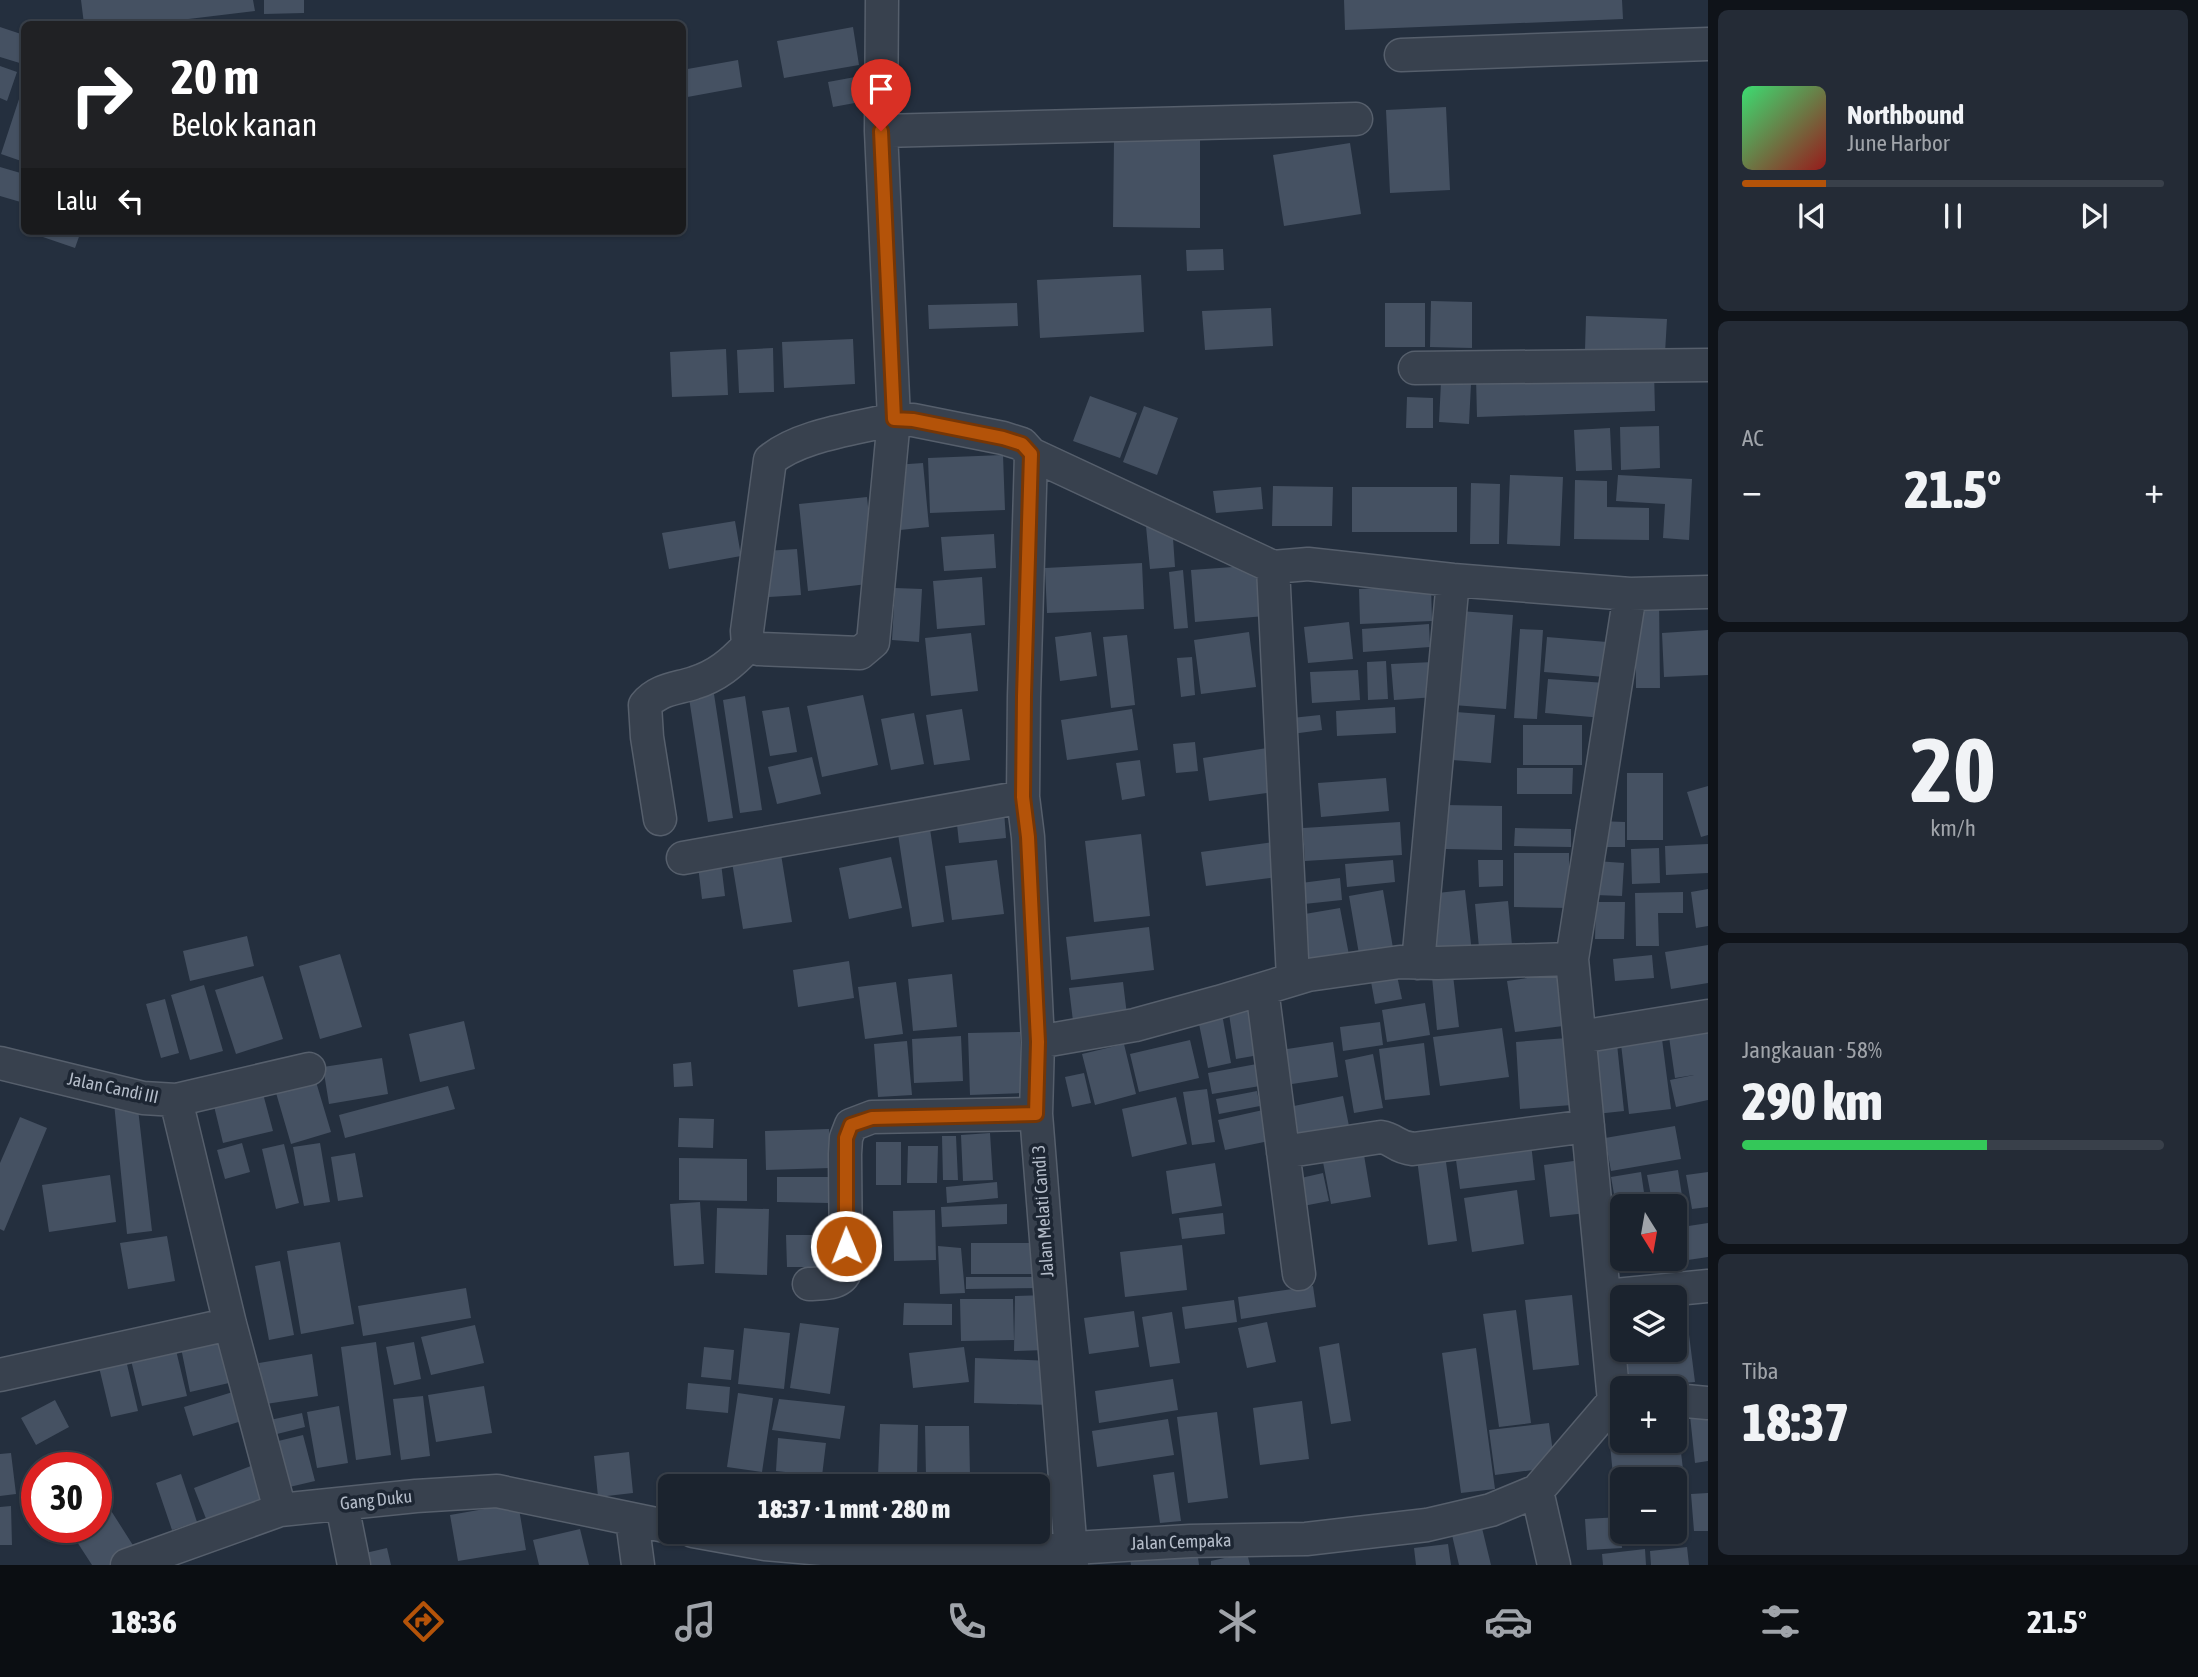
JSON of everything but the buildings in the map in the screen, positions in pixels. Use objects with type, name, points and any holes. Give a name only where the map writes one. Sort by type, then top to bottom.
[{"type":"street","points":[[748,646],[759,649],[860,653],[873,642],[894,419],[881,131],[882,0]]},
{"type":"street","points":[[1401,55],[1708,44]]},
{"type":"street","points":[[881,131],[1356,119]]},
{"type":"street","points":[[1415,368],[1708,365]]},
{"type":"street","points":[[660,819],[647,737],[645,705],[654,695],[697,682],[730,666],[748,646],[747,631],[770,460],[781,451],[804,442],[894,419],[913,420],[1022,444],[1031,454],[1273,567],[1308,564],[1453,580],[1630,594],[1708,592]]},
{"type":"street","name":"Jalan Melati Candi 3","points":[[1031,454],[1023,797],[1028,837],[1038,1042],[1036,1114],[1071,1556]]},
{"type":"street","points":[[1273,567],[1293,979]]},
{"type":"street","points":[[1418,962],[1453,580]]},
{"type":"street","points":[[1615,1376],[1572,959],[1630,594]]},
{"type":"street","points":[[683,858],[1023,797]]},
{"type":"street","points":[[1038,1042],[1135,1025],[1308,975],[1400,962],[1572,959]]},
{"type":"street","points":[[1262,989],[1299,1274]]},
{"type":"street","points":[[1580,1037],[1708,1016]]},
{"type":"street","name":"Jalan Candi III","points":[[0,1063],[143,1098],[176,1100],[309,1069]]},
{"type":"street","points":[[176,1100],[230,1324],[280,1510]]},
{"type":"street","points":[[809,1284],[837,1281],[844,1276],[846,1270],[845,1154],[846,1138],[851,1125],[872,1118],[1036,1114]]},
{"type":"street","points":[[1283,1152],[1381,1137],[1401,1148],[1413,1149],[1588,1126]]},
{"type":"street","points":[[1605,1296],[1708,1286]]},
{"type":"street","points":[[0,1375],[230,1324]]},
{"type":"street","points":[[1687,1401],[1708,1403]]},
{"type":"street","name":"Jalan Cempaka","points":[[765,1544],[856,1552],[1007,1552],[1071,1556],[1306,1539],[1427,1525],[1491,1510],[1537,1491],[1610,1409]]},
{"type":"street","points":[[1537,1491],[1554,1565]]},
{"type":"street","name":"Gang Duku","points":[[127,1565],[280,1510],[416,1496],[497,1492],[632,1520]]},
{"type":"street","points":[[342,1504],[354,1565]]},
{"type":"street","points":[[638,1565],[632,1520],[658,1525]]},
{"type":"route","points":[[846,1246],[846,1138],[851,1125],[872,1118],[1036,1114],[1038,1042],[1028,837],[1023,797],[1031,454],[1022,444],[1003,438],[913,420],[894,419],[881,131]]}]
